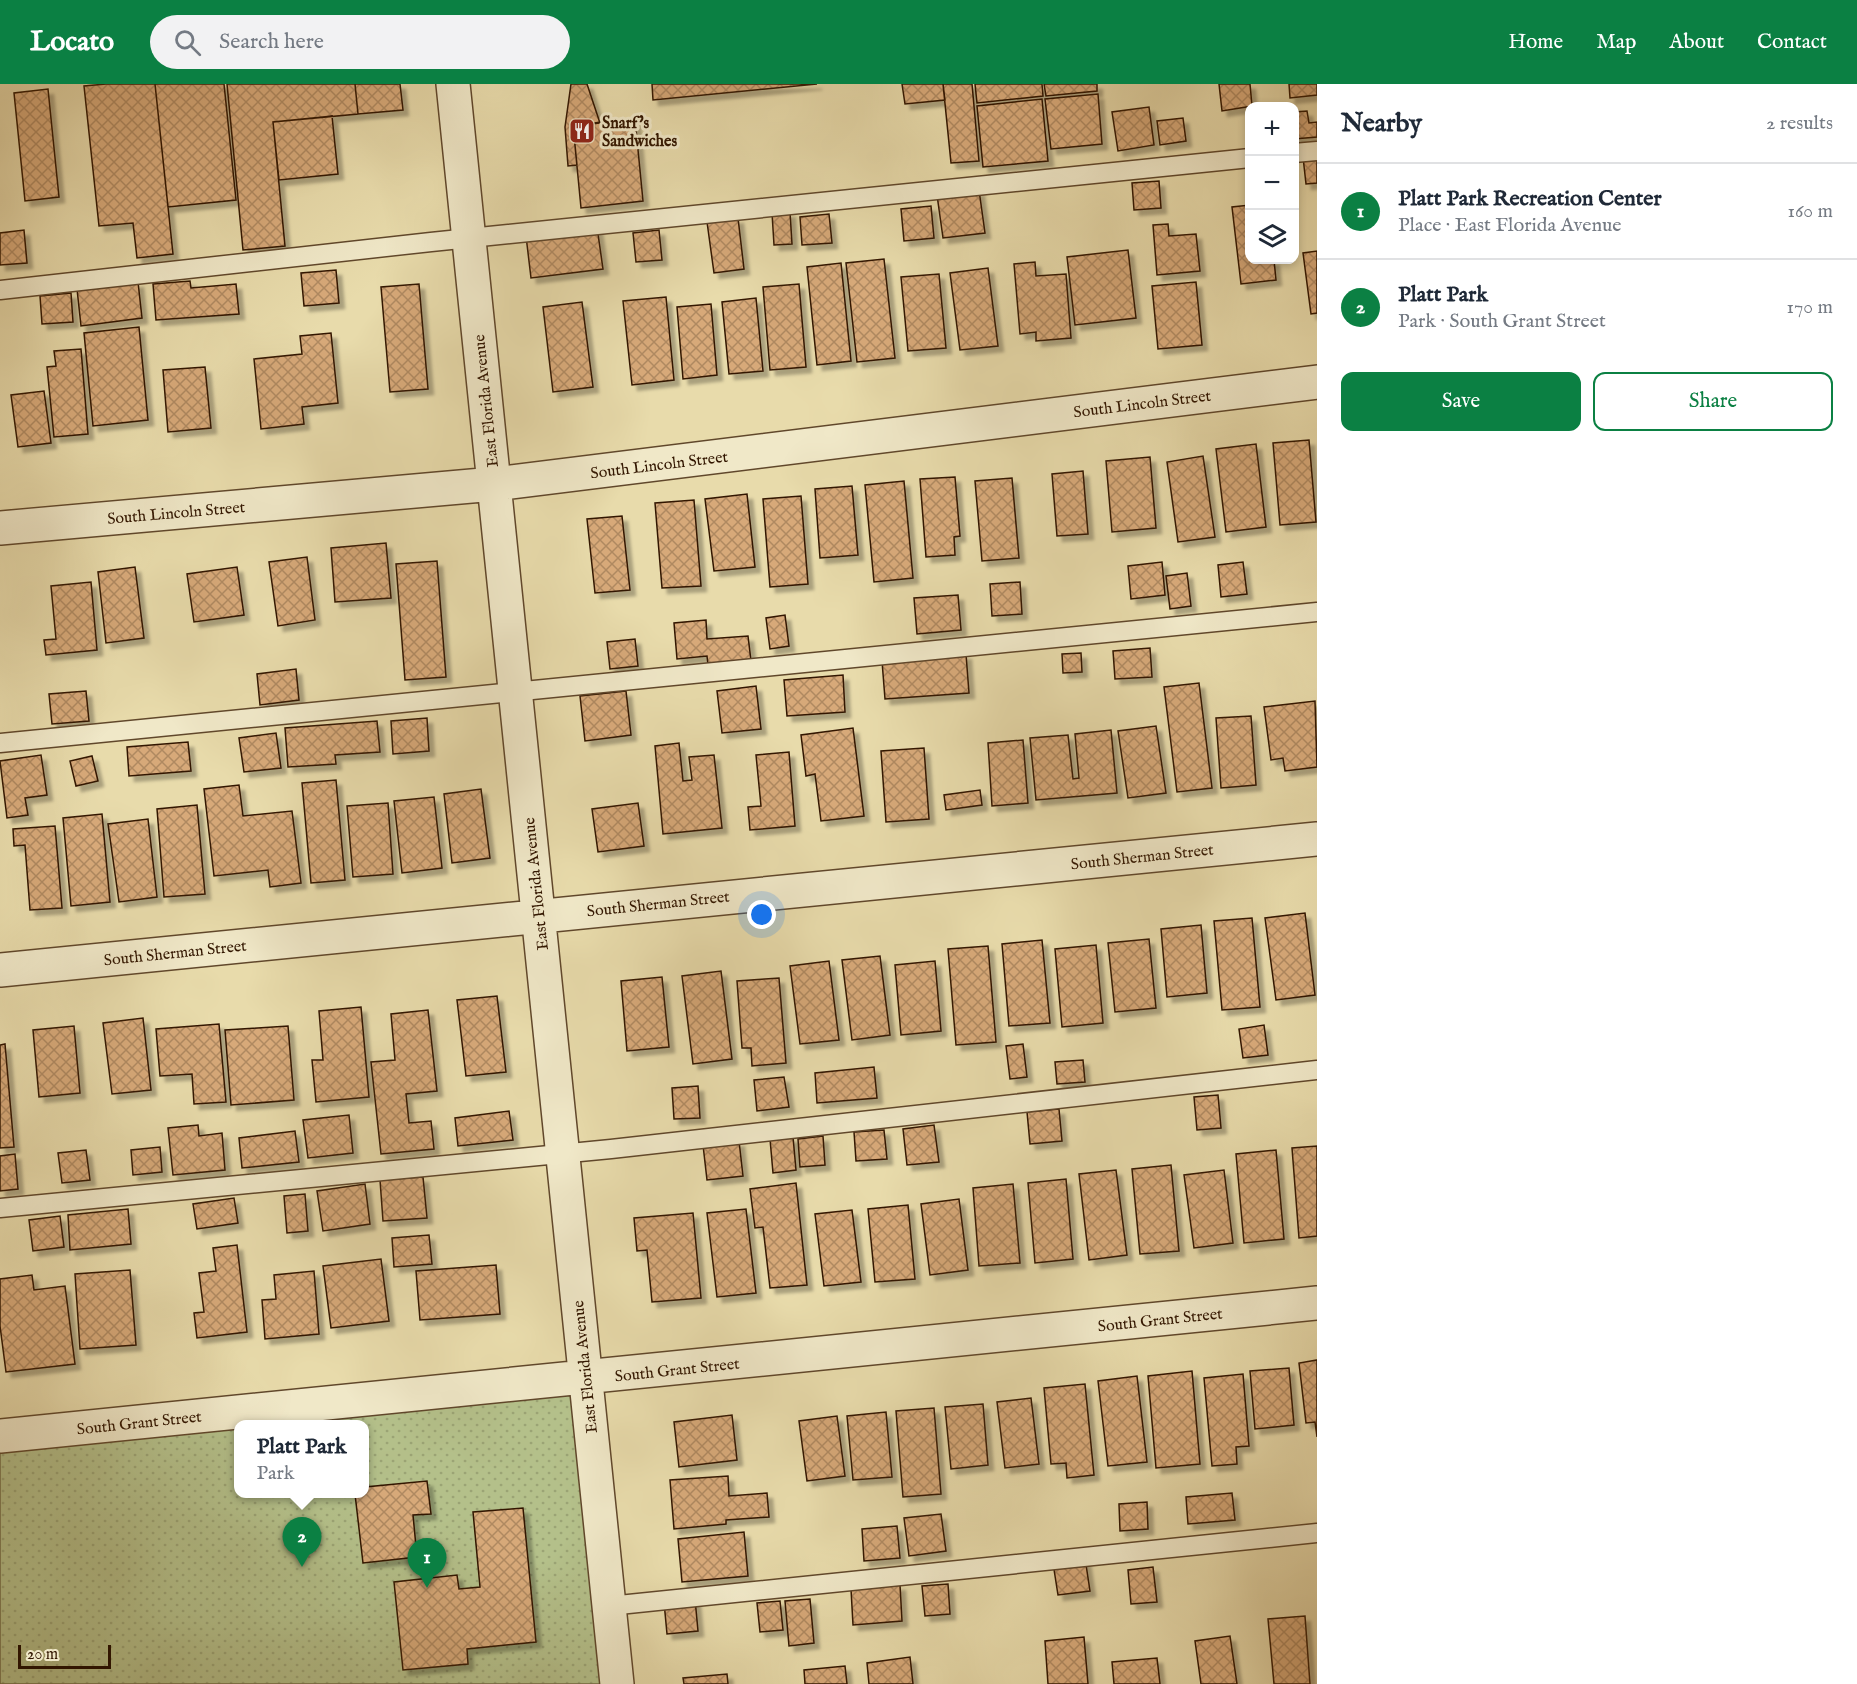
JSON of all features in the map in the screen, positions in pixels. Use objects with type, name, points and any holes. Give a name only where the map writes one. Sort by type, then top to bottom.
[{"type":"street","name":"East Florida Avenue","points":[[453,84],[617,1684]]},
{"type":"street","name":"South Lincoln Street","points":[[0,528],[494,484],[1317,382]]},
{"type":"street","name":"South Sherman Street","points":[[0,970],[1317,839]]},
{"type":"street","name":"South Grant Street","points":[[0,1436],[1317,1303]]},
{"type":"lane","points":[[1299,153],[1317,151]]},
{"type":"lane","points":[[0,290],[469,238],[1245,159]]},
{"type":"lane","points":[[0,743],[1317,612]]},
{"type":"lane","points":[[0,1208],[563,1154],[1317,1070]]},
{"type":"lane","points":[[609,1606],[1317,1533]]},
{"type":"green space","points":[[585,1378],[617,1684],[0,1684],[0,1450],[234,1421],[234,1498],[369,1498],[369,1420],[244,1420]]},
{"type":"building","points":[[155,84],[173,254],[137,258],[133,223],[99,226],[84,86]]},
{"type":"building","points":[[155,84],[224,84],[236,200],[168,207]]},
{"type":"building","points":[[227,84],[355,84],[358,114],[273,122],[285,246],[243,250]]},
{"type":"building","points":[[355,84],[400,84],[403,110],[358,114]]},
{"type":"building","points":[[571,84],[587,84],[600,123],[573,125],[577,165],[568,166],[565,127]]},
{"type":"building","points":[[652,84],[817,84],[653,100]]},
{"type":"building","points":[[902,84],[943,84],[945,100],[905,104]]},
{"type":"building","points":[[943,84],[972,84],[979,161],[951,163]]},
{"type":"building","points":[[975,84],[1042,84],[1043,96],[977,103]]},
{"type":"building","points":[[1044,84],[1097,84],[1097,91],[1046,96]]},
{"type":"building","points":[[1219,84],[1250,84],[1252,102],[1245,102],[1245,107],[1222,111]]},
{"type":"building","points":[[1289,84],[1317,84],[1317,95],[1290,98]]},
{"type":"building","points":[[48,89],[59,197],[25,201],[14,93]]},
{"type":"building","points":[[1098,94],[1102,144],[1051,149],[1045,99]]},
{"type":"building","points":[[1042,99],[1048,161],[983,167],[977,106]]},
{"type":"building","points":[[1149,107],[1154,145],[1118,151],[1112,112]]},
{"type":"building","points":[[1307,111],[1309,123],[1317,122],[1317,137],[1299,139],[1299,112]]},
{"type":"building","points":[[332,116],[338,174],[279,180],[273,122]]},
{"type":"building","points":[[1183,118],[1186,141],[1160,145],[1157,121]]},
{"type":"building","points":[[635,119],[643,201],[581,208],[573,125]]},
{"type":"building","points":[[1317,155],[1317,183],[1306,184],[1303,157]]},
{"type":"building","points":[[1159,181],[1161,208],[1134,210],[1132,183]]},
{"type":"building","points":[[979,190],[985,233],[943,238],[937,195]]},
{"type":"building","points":[[931,206],[934,238],[904,241],[901,209]]},
{"type":"building","points":[[1245,206],[1245,264],[1274,264],[1276,280],[1241,284],[1232,207]]},
{"type":"building","points":[[790,212],[792,244],[774,245],[772,213]]},
{"type":"building","points":[[829,214],[832,243],[802,245],[800,217]]},
{"type":"building","points":[[738,218],[744,269],[714,273],[707,222]]},
{"type":"building","points":[[1168,224],[1169,236],[1196,234],[1200,271],[1157,275],[1153,225]]},
{"type":"building","points":[[597,227],[603,269],[531,278],[526,236]]},
{"type":"building","points":[[24,230],[27,263],[0,265],[0,233]]},
{"type":"building","points":[[659,230],[662,260],[636,262],[633,233]]},
{"type":"building","points":[[1128,250],[1136,318],[1075,325],[1067,257]]},
{"type":"building","points":[[1317,251],[1317,313],[1311,314],[1303,253]]},
{"type":"building","points":[[884,259],[895,358],[857,362],[846,263]]},
{"type":"building","points":[[1035,262],[1036,276],[1066,274],[1071,338],[1036,341],[1036,332],[1020,334],[1014,264]]},
{"type":"building","points":[[841,263],[851,361],[817,365],[807,267]]},
{"type":"building","points":[[988,268],[998,346],[960,350],[950,273]]},
{"type":"building","points":[[336,270],[339,303],[304,306],[301,273]]},
{"type":"building","points":[[939,274],[946,348],[908,351],[901,277]]},
{"type":"building","points":[[190,281],[191,288],[236,284],[239,314],[156,320],[153,284]]},
{"type":"building","points":[[138,282],[142,318],[81,326],[77,289]]},
{"type":"building","points":[[1196,282],[1202,345],[1158,349],[1152,286]]},
{"type":"building","points":[[419,284],[428,389],[390,392],[381,287]]},
{"type":"building","points":[[799,284],[806,367],[770,370],[763,287]]},
{"type":"building","points":[[71,293],[73,322],[42,324],[40,296]]},
{"type":"building","points":[[666,297],[674,380],[632,385],[623,301]]},
{"type":"building","points":[[756,298],[763,371],[729,374],[722,302]]},
{"type":"building","points":[[582,302],[593,387],[553,392],[543,307]]},
{"type":"building","points":[[711,304],[717,375],[683,379],[677,307]]},
{"type":"building","points":[[139,327],[148,420],[93,426],[84,333]]},
{"type":"building","points":[[331,333],[338,403],[302,407],[304,424],[261,429],[254,359],[302,354],[300,336]]},
{"type":"building","points":[[81,349],[88,434],[54,437],[47,367],[56,366],[54,351]]},
{"type":"building","points":[[205,367],[211,428],[168,432],[163,370]]},
{"type":"building","points":[[44,391],[51,443],[18,447],[11,395]]},
{"type":"building","points":[[1309,440],[1316,522],[1280,525],[1273,443]]},
{"type":"building","points":[[1256,444],[1266,527],[1226,532],[1216,449]]},
{"type":"building","points":[[1203,456],[1215,537],[1178,542],[1167,462]]},
{"type":"building","points":[[1150,457],[1156,528],[1112,532],[1106,461]]},
{"type":"building","points":[[1083,471],[1088,534],[1057,536],[1052,474]]},
{"type":"building","points":[[955,477],[960,536],[954,537],[955,555],[926,557],[920,479]]},
{"type":"building","points":[[1012,478],[1019,558],[982,561],[975,481]]},
{"type":"building","points":[[904,481],[913,578],[874,582],[865,485]]},
{"type":"building","points":[[852,486],[858,555],[820,558],[815,489]]},
{"type":"building","points":[[747,494],[755,567],[714,571],[705,499]]},
{"type":"building","points":[[801,496],[808,584],[770,587],[763,499]]},
{"type":"building","points":[[694,500],[701,586],[662,588],[655,503]]},
{"type":"building","points":[[622,516],[630,590],[595,593],[587,519]]},
{"type":"building","points":[[386,543],[391,598],[335,602],[331,548]]},
{"type":"building","points":[[307,557],[315,620],[278,626],[269,562]]},
{"type":"building","points":[[437,561],[446,677],[405,680],[396,564]]},
{"type":"building","points":[[1162,562],[1165,595],[1131,599],[1128,566]]},
{"type":"building","points":[[1243,562],[1247,594],[1221,597],[1218,565]]},
{"type":"building","points":[[135,567],[144,638],[106,643],[98,572]]},
{"type":"building","points":[[237,567],[244,615],[194,622],[187,574]]},
{"type":"building","points":[[1187,573],[1191,606],[1170,609],[1166,576]]},
{"type":"building","points":[[91,582],[97,650],[46,655],[44,640],[56,639],[51,586]]},
{"type":"building","points":[[1020,582],[1022,614],[992,616],[990,584]]},
{"type":"building","points":[[958,595],[961,630],[917,634],[914,598]]},
{"type":"building","points":[[785,615],[789,646],[770,649],[766,618]]},
{"type":"building","points":[[706,620],[707,639],[748,636],[751,661],[708,665],[707,656],[677,659],[674,623]]},
{"type":"building","points":[[635,639],[638,666],[610,669],[607,642]]},
{"type":"building","points":[[1150,648],[1152,677],[1115,679],[1113,651]]},
{"type":"building","points":[[1081,653],[1082,672],[1063,673],[1062,654]]},
{"type":"building","points":[[966,654],[969,693],[885,699],[882,661]]},
{"type":"building","points":[[296,669],[299,700],[260,705],[257,674]]},
{"type":"building","points":[[843,675],[845,712],[787,716],[784,680]]},
{"type":"building","points":[[1199,683],[1212,788],[1177,792],[1164,687]]},
{"type":"building","points":[[756,686],[761,729],[722,733],[717,691]]},
{"type":"building","points":[[86,691],[89,721],[52,724],[49,694]]},
{"type":"building","points":[[626,691],[631,735],[585,741],[580,696]]},
{"type":"building","points":[[1315,701],[1317,767],[1285,771],[1283,758],[1271,760],[1264,707]]},
{"type":"building","points":[[1251,716],[1256,785],[1221,788],[1216,718]]},
{"type":"building","points":[[427,718],[429,751],[393,754],[391,721]]},
{"type":"building","points":[[377,721],[380,752],[335,755],[336,764],[288,767],[285,728]]},
{"type":"building","points":[[1156,726],[1166,793],[1128,798],[1118,731]]},
{"type":"building","points":[[853,728],[864,816],[821,821],[815,774],[806,776],[801,735]]},
{"type":"building","points":[[1111,730],[1117,793],[1036,800],[1030,738],[1068,735],[1073,779],[1079,778],[1075,734]]},
{"type":"building","points":[[276,733],[281,768],[244,772],[239,738]]},
{"type":"building","points":[[1023,740],[1028,803],[992,806],[988,743]]},
{"type":"building","points":[[188,742],[191,771],[129,776],[127,747]]},
{"type":"building","points":[[679,743],[683,781],[692,780],[689,757],[714,755],[722,828],[663,834],[655,746]]},
{"type":"building","points":[[924,748],[929,819],[886,822],[881,751]]},
{"type":"building","points":[[789,752],[795,826],[750,830],[748,807],[761,806],[756,755]]},
{"type":"building","points":[[41,755],[47,795],[25,798],[28,815],[7,818],[0,761]]},
{"type":"building","points":[[92,756],[98,781],[76,786],[70,761]]},
{"type":"building","points":[[336,780],[345,880],[311,883],[302,783]]},
{"type":"building","points":[[239,785],[243,816],[292,811],[301,883],[270,887],[268,870],[214,876],[204,789]]},
{"type":"building","points":[[481,789],[490,858],[452,863],[444,794]]},
{"type":"building","points":[[980,790],[982,805],[946,810],[944,795]]},
{"type":"building","points":[[434,797],[442,868],[402,873],[394,801]]},
{"type":"building","points":[[388,803],[393,874],[353,877],[347,806]]},
{"type":"building","points":[[638,803],[644,846],[598,852],[592,809]]},
{"type":"building","points":[[197,805],[205,894],[164,897],[157,809]]},
{"type":"building","points":[[102,814],[110,902],[71,906],[63,818]]},
{"type":"building","points":[[148,819],[157,897],[119,902],[108,824]]},
{"type":"building","points":[[55,826],[62,908],[30,910],[25,845],[14,846],[13,829]]},
{"type":"building","points":[[1305,913],[1315,995],[1276,1000],[1265,918]]},
{"type":"building","points":[[1252,918],[1260,1007],[1222,1010],[1214,921]]},
{"type":"building","points":[[1201,925],[1207,993],[1167,997],[1161,929]]},
{"type":"building","points":[[1149,939],[1156,1008],[1115,1012],[1108,943]]},
{"type":"building","points":[[1042,940],[1050,1023],[1009,1026],[1002,944]]},
{"type":"building","points":[[1096,945],[1103,1023],[1062,1027],[1055,949]]},
{"type":"building","points":[[988,946],[996,1042],[956,1045],[948,949]]},
{"type":"building","points":[[880,956],[890,1035],[852,1040],[842,960]]},
{"type":"building","points":[[829,961],[839,1040],[800,1044],[790,966]]},
{"type":"building","points":[[935,961],[941,1031],[901,1035],[895,965]]},
{"type":"building","points":[[721,971],[732,1059],[693,1064],[682,976]]},
{"type":"building","points":[[662,977],[669,1047],[627,1051],[621,981]]},
{"type":"building","points":[[779,978],[786,1063],[752,1066],[751,1048],[742,1048],[737,981]]},
{"type":"building","points":[[497,996],[506,1072],[466,1076],[457,1000]]},
{"type":"building","points":[[361,1007],[369,1097],[316,1102],[312,1060],[323,1060],[319,1011]]},
{"type":"building","points":[[428,1010],[437,1091],[406,1094],[409,1123],[431,1121],[434,1149],[381,1154],[371,1062],[395,1060],[391,1014]]},
{"type":"building","points":[[143,1018],[151,1090],[112,1094],[103,1023]]},
{"type":"building","points":[[219,1024],[226,1102],[194,1104],[192,1074],[160,1076],[156,1029]]},
{"type":"building","points":[[1264,1025],[1268,1055],[1243,1058],[1239,1029]]},
{"type":"building","points":[[74,1026],[80,1093],[39,1097],[33,1030]]},
{"type":"building","points":[[288,1026],[294,1100],[231,1105],[225,1030]]},
{"type":"building","points":[[5,1044],[14,1147],[0,1148],[0,1045]]},
{"type":"building","points":[[1023,1044],[1027,1077],[1010,1079],[1006,1046]]},
{"type":"building","points":[[1083,1060],[1085,1082],[1057,1084],[1055,1062]]},
{"type":"building","points":[[874,1067],[877,1098],[817,1103],[815,1073]]},
{"type":"building","points":[[784,1077],[789,1107],[757,1111],[754,1080]]},
{"type":"building","points":[[698,1086],[700,1118],[674,1119],[672,1088]]},
{"type":"building","points":[[1218,1095],[1221,1128],[1197,1130],[1194,1097]]},
{"type":"building","points":[[1059,1109],[1062,1141],[1030,1144],[1027,1112]]},
{"type":"building","points":[[509,1111],[513,1140],[458,1146],[455,1118]]},
{"type":"building","points":[[349,1115],[353,1153],[308,1158],[303,1120]]},
{"type":"building","points":[[198,1125],[199,1136],[222,1133],[225,1170],[173,1175],[168,1128]]},
{"type":"building","points":[[934,1125],[939,1162],[907,1165],[903,1129]]},
{"type":"building","points":[[884,1130],[887,1159],[856,1161],[854,1132]]},
{"type":"building","points":[[295,1131],[299,1162],[242,1168],[239,1138]]},
{"type":"building","points":[[823,1136],[825,1165],[800,1167],[798,1139]]},
{"type":"building","points":[[793,1137],[796,1170],[773,1173],[770,1139]]},
{"type":"building","points":[[739,1141],[743,1176],[707,1180],[703,1145]]},
{"type":"building","points":[[1317,1146],[1317,1236],[1299,1238],[1292,1148]]},
{"type":"building","points":[[160,1147],[162,1172],[133,1175],[131,1150]]},
{"type":"building","points":[[86,1150],[90,1180],[62,1183],[58,1153]]},
{"type":"building","points":[[1276,1150],[1284,1239],[1244,1243],[1236,1154]]},
{"type":"building","points":[[15,1154],[18,1189],[0,1191],[0,1156]]},
{"type":"building","points":[[1171,1165],[1179,1251],[1140,1254],[1132,1169]]},
{"type":"building","points":[[1116,1170],[1127,1255],[1089,1260],[1079,1174]]},
{"type":"building","points":[[1224,1170],[1233,1243],[1194,1248],[1184,1175]]},
{"type":"building","points":[[423,1177],[427,1218],[383,1221],[380,1180]]},
{"type":"building","points":[[1066,1179],[1073,1259],[1035,1263],[1028,1183]]},
{"type":"building","points":[[796,1183],[807,1285],[770,1288],[763,1227],[755,1228],[750,1189]]},
{"type":"building","points":[[365,1184],[370,1224],[323,1231],[317,1191]]},
{"type":"building","points":[[1013,1184],[1020,1263],[979,1266],[973,1188]]},
{"type":"building","points":[[305,1194],[308,1231],[287,1233],[284,1196]]},
{"type":"building","points":[[234,1198],[238,1223],[197,1229],[193,1204]]},
{"type":"building","points":[[959,1199],[968,1270],[930,1275],[921,1204]]},
{"type":"building","points":[[908,1205],[915,1279],[875,1282],[868,1209]]},
{"type":"building","points":[[128,1209],[131,1244],[70,1250],[68,1215]]},
{"type":"building","points":[[746,1209],[756,1293],[717,1297],[707,1213]]},
{"type":"building","points":[[852,1210],[861,1282],[824,1286],[815,1214]]},
{"type":"building","points":[[693,1213],[701,1298],[652,1302],[647,1250],[637,1251],[634,1218]]},
{"type":"building","points":[[60,1216],[64,1247],[33,1251],[29,1220]]},
{"type":"building","points":[[429,1235],[432,1264],[394,1267],[392,1238]]},
{"type":"building","points":[[237,1245],[247,1332],[197,1338],[194,1313],[204,1312],[199,1273],[216,1271],[213,1248]]},
{"type":"building","points":[[381,1259],[389,1321],[331,1328],[323,1266]]},
{"type":"building","points":[[496,1265],[500,1314],[420,1320],[416,1271]]},
{"type":"building","points":[[130,1270],[136,1345],[80,1349],[75,1274]]},
{"type":"building","points":[[314,1271],[319,1334],[265,1339],[262,1300],[276,1299],[274,1275]]},
{"type":"building","points":[[32,1275],[34,1290],[65,1286],[75,1364],[6,1372],[0,1326],[0,1279]]},
{"type":"building","points":[[1317,1360],[1317,1437],[1315,1422],[1306,1423],[1299,1363]]},
{"type":"building","points":[[1289,1368],[1294,1425],[1255,1429],[1250,1371]]},
{"type":"building","points":[[1192,1371],[1200,1464],[1156,1468],[1148,1376]]},
{"type":"building","points":[[1243,1374],[1249,1446],[1236,1447],[1237,1464],[1212,1466],[1204,1378]]},
{"type":"building","points":[[1137,1376],[1147,1462],[1108,1466],[1098,1381]]},
{"type":"building","points":[[1085,1384],[1094,1475],[1067,1478],[1066,1463],[1051,1464],[1044,1388]]},
{"type":"building","points":[[1031,1398],[1039,1464],[1005,1468],[997,1402]]},
{"type":"building","points":[[983,1404],[988,1465],[951,1469],[945,1407]]},
{"type":"building","points":[[934,1408],[941,1494],[903,1497],[896,1411]]},
{"type":"building","points":[[886,1412],[892,1477],[853,1480],[847,1416]]},
{"type":"building","points":[[732,1415],[737,1460],[679,1467],[674,1422]]},
{"type":"building","points":[[837,1416],[845,1476],[807,1481],[799,1421]]},
{"type":"building","points":[[728,1476],[729,1496],[767,1493],[769,1517],[726,1520],[726,1524],[674,1529],[670,1480]]},
{"type":"building","points":[[427,1481],[431,1514],[413,1515],[417,1557],[363,1563],[355,1498],[369,1498],[369,1487]]},
{"type":"building","points":[[1232,1493],[1235,1520],[1188,1524],[1186,1497]]},
{"type":"building","points":[[1147,1502],[1148,1529],[1120,1531],[1119,1504]]},
{"type":"building","points":[[523,1508],[536,1642],[467,1649],[468,1664],[403,1670],[394,1582],[457,1575],[459,1589],[480,1587],[473,1512]]},
{"type":"building","points":[[941,1514],[946,1551],[909,1556],[904,1518]]},
{"type":"building","points":[[897,1526],[900,1558],[864,1561],[862,1529]]},
{"type":"building","points":[[744,1532],[748,1576],[682,1582],[678,1539]]},
{"type":"building","points":[[1085,1558],[1090,1591],[1058,1595],[1053,1563]]},
{"type":"building","points":[[1153,1567],[1157,1602],[1131,1604],[1128,1570]]},
{"type":"building","points":[[948,1584],[950,1614],[925,1616],[922,1586]]},
{"type":"building","points":[[900,1585],[902,1621],[853,1625],[851,1589]]},
{"type":"building","points":[[695,1599],[698,1631],[667,1634],[664,1602]]},
{"type":"building","points":[[810,1599],[814,1643],[789,1646],[785,1601]]},
{"type":"building","points":[[780,1601],[783,1630],[760,1632],[757,1603]]},
{"type":"building","points":[[1305,1616],[1310,1684],[1274,1684],[1268,1619]]},
{"type":"building","points":[[1230,1636],[1237,1684],[1201,1684],[1195,1641]]},
{"type":"building","points":[[1084,1637],[1088,1684],[1048,1684],[1045,1641]]},
{"type":"building","points":[[910,1657],[913,1684],[869,1684],[867,1663]]},
{"type":"building","points":[[1157,1658],[1160,1684],[1114,1684],[1112,1662]]},
{"type":"building","points":[[845,1666],[847,1684],[805,1684],[804,1670]]},
{"type":"building","points":[[727,1674],[728,1684],[684,1684],[683,1678]]},
{"type":"place","name":"Snarf's Sandwiches","points":[[582,131]]},
{"type":"place","name":"Platt Park","points":[[302,1567]]},
{"type":"place","name":"Platt Park Recreation Center","points":[[427,1588]]}]
